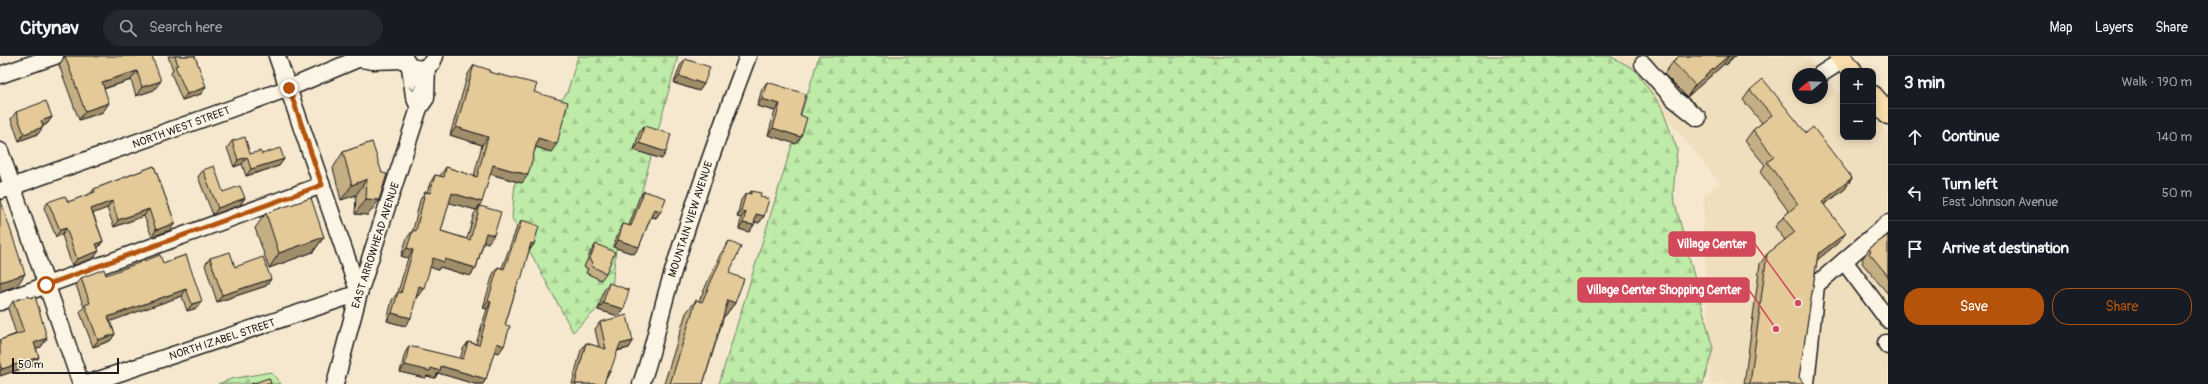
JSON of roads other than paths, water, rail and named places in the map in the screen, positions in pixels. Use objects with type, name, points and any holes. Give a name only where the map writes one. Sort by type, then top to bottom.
[{"type":"main road","points":[[1876,100],[1888,114]]},
{"type":"street","points":[[0,75],[55,56]]},
{"type":"street","points":[[277,56],[359,293]]},
{"type":"street","name":"MOUNTAIN VIEW AVENUE","points":[[641,384],[650,359],[668,287],[707,165],[748,56]]},
{"type":"street","name":"NORTH WEST STREET","points":[[6,189],[289,88],[363,57],[373,61],[406,61],[422,69],[431,62]]},
{"type":"street","points":[[406,61],[414,96],[419,108]]},
{"type":"street","name":"EAST ARROWHEAD AVENUE","points":[[335,384],[359,293],[419,108],[426,98],[431,62]]},
{"type":"street","points":[[1828,70],[1845,62]]},
{"type":"street","points":[[1643,64],[1673,98],[1698,118]]},
{"type":"street","points":[[0,151],[6,189],[46,285],[81,384]]},
{"type":"street","points":[[0,302],[322,185]]},
{"type":"street","points":[[1806,384],[1816,285],[1888,222]]},
{"type":"street","points":[[1844,261],[1888,320]]},
{"type":"street","name":"NORTH IZABEL STREET","points":[[86,384],[359,293]]},
{"type":"place","name":"Village Center","points":[[1798,303]]},
{"type":"place","name":"Village Center Shopping Center","points":[[1776,329]]}]
